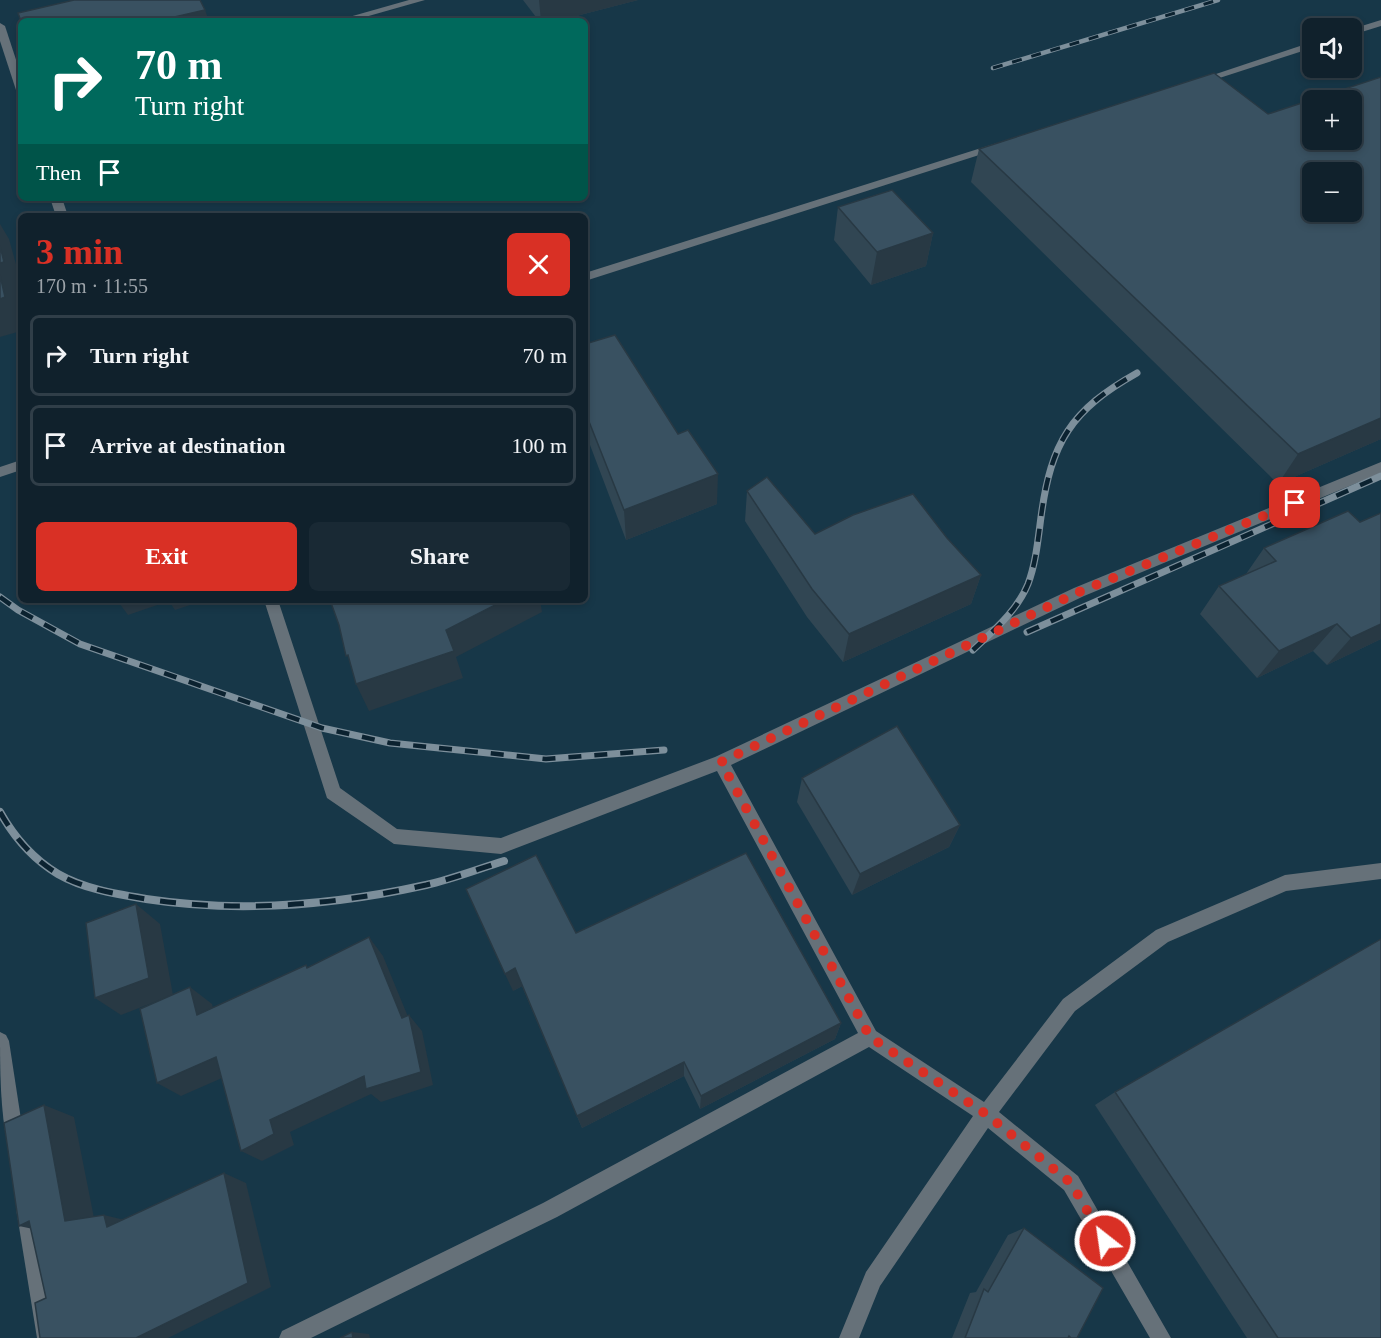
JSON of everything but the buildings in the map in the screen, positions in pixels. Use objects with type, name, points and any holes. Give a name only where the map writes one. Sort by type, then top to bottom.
[{"type":"lane","points":[[351,18],[420,0]]},
{"type":"lane","points":[[1362,29],[1381,23]]},
{"type":"lane","points":[[0,26],[18,81]]},
{"type":"lane","points":[[1188,84],[1302,48]]},
{"type":"lane","points":[[588,276],[1007,142]]},
{"type":"lane","points":[[0,472],[18,466]]},
{"type":"lane","points":[[272,603],[333,793],[394,836],[501,846],[721,762],[1079,592],[1381,467]]},
{"type":"lane","points":[[721,762],[870,1037],[986,1114],[1071,1183],[1161,1338]]},
{"type":"lane","points":[[849,1338],[873,1279],[986,1114],[1069,1005],[1162,936],[1285,883],[1381,871]]},
{"type":"lane","points":[[289,1338],[550,1210],[870,1037]]},
{"type":"lane","points":[[0,1041],[18,1155]]},
{"type":"lane","points":[[23,1189],[47,1338]]},
{"type":"shaded area","points":[[0,0],[1381,0],[1381,1338],[0,1338]]},
{"type":"railway","points":[[993,68],[1218,0]]},
{"type":"railway","points":[[973,650],[1018,603],[1028,584],[1035,559],[1045,491],[1051,468],[1058,448],[1068,431],[1080,415],[1096,401],[1137,373]]},
{"type":"railway","points":[[1027,632],[1381,476]]},
{"type":"railway","points":[[0,597],[18,610],[80,644],[322,728],[390,743],[546,759],[664,750]]},
{"type":"railway","points":[[0,812],[11,830],[32,854],[58,874],[89,887],[112,893],[181,903],[251,906],[357,898],[426,885],[504,861]]},
{"type":"route","points":[[1105,1241],[1071,1183],[986,1114],[870,1037],[721,762],[1079,592],[1295,503]]}]
